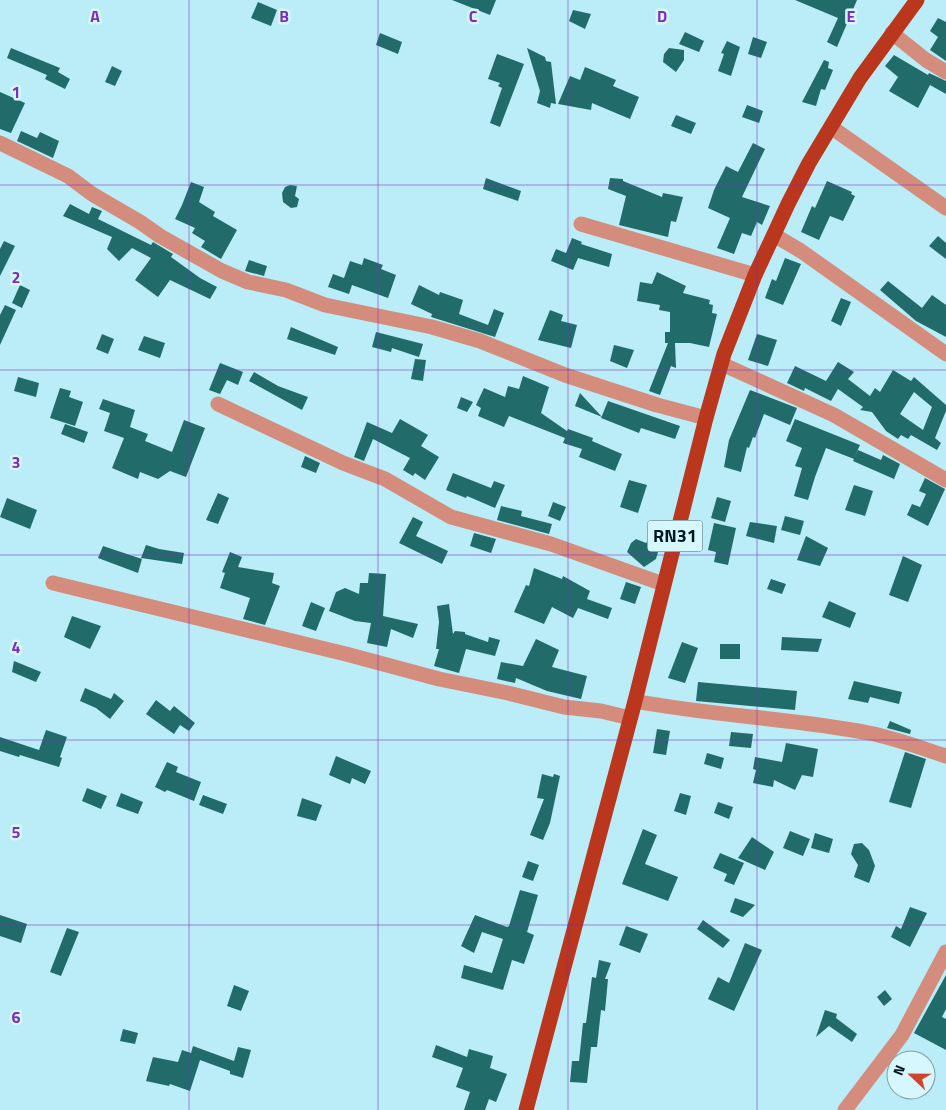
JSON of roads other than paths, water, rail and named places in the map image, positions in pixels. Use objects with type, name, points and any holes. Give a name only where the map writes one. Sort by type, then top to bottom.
[{"type":"main road","name":"RN31","points":[[526,1110],[630,718],[706,418],[722,364],[756,275],[809,163],[860,78],[917,0]]},
{"type":"street","points":[[892,34],[926,60],[946,72]]},
{"type":"street","points":[[831,127],[946,208]]},
{"type":"street","points":[[0,143],[68,176],[92,194],[160,236],[222,271],[248,282],[286,290],[325,305],[432,328],[480,341],[565,375],[657,405],[706,418]]},
{"type":"street","points":[[581,224],[756,275]]},
{"type":"street","points":[[774,234],[946,354]]},
{"type":"street","points":[[722,364],[834,415],[946,480]]},
{"type":"street","points":[[218,404],[342,463],[380,476],[451,517],[551,544],[663,584]]},
{"type":"street","points":[[54,583],[346,654],[439,679],[564,707],[601,711],[630,718]]},
{"type":"street","points":[[634,701],[670,708],[745,715],[868,732],[946,756]]},
{"type":"street","points":[[845,1110],[902,1035],[946,952]]}]
